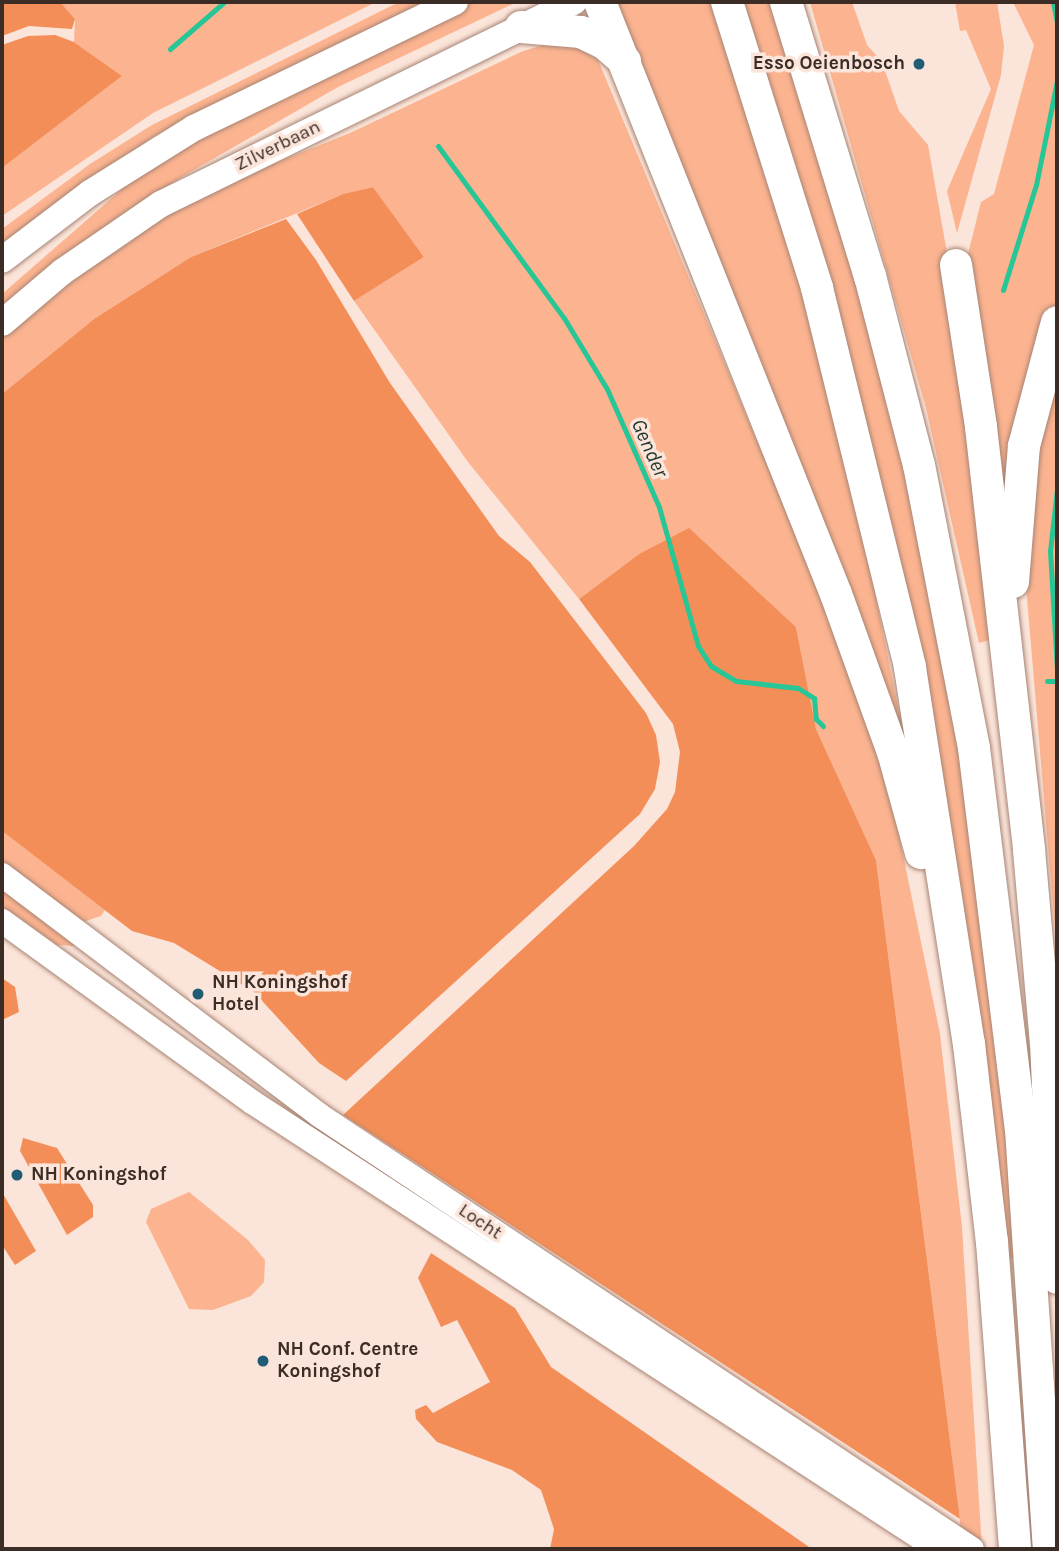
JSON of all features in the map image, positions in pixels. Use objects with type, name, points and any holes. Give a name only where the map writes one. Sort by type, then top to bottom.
[{"type":"highway","points":[[600,2],[874,695],[911,812],[969,1044]]},
{"type":"highway","points":[[727,2],[817,288],[901,630],[969,1044],[992,1241],[1015,1549]]},
{"type":"highway","points":[[786,2],[870,276],[912,439],[974,748],[1021,1129],[1049,1538]]},
{"type":"highway","points":[[521,27],[581,32],[604,43],[625,61]]},
{"type":"highway","points":[[956,265],[981,426],[1016,734],[1046,1042],[1057,1278]]},
{"type":"highway","points":[[1016,734],[1012,618],[1017,491],[1034,397],[1057,322]]},
{"type":"highway","points":[[1049,1538],[1057,1406]]},
{"type":"main road","points":[[2,260],[78,201],[194,128],[455,2]]},
{"type":"main road","name":"Zilverbaan","points":[[2,323],[62,272],[162,204],[574,2]]},
{"type":"main road","name":"Locht","points":[[2,875],[319,1115],[929,1535]]},
{"type":"main road","name":"Locht","points":[[2,921],[252,1102],[929,1535],[972,1549]]},
{"type":"shaded area","points":[[2,2],[60,2],[75,19],[72,29],[29,26],[2,36]]},
{"type":"shaded area","points":[[60,2],[376,2],[153,113],[2,216],[2,168],[122,76],[74,42],[75,19]]},
{"type":"shaded area","points":[[399,2],[424,2],[153,137],[2,243],[2,229],[90,164],[152,125]]},
{"type":"shaded area","points":[[470,2],[517,2],[338,87],[180,178],[74,248],[2,307],[2,294],[152,163],[314,76]]},
{"type":"shaded area","points":[[609,2],[712,2],[801,289],[864,539],[916,796],[857,628],[848,579]]},
{"type":"shaded area","points":[[744,2],[776,2],[895,408],[954,703],[1021,1255],[1008,1259],[981,1020],[949,813],[897,548],[837,304]]},
{"type":"shaded area","points":[[810,2],[852,2],[867,45],[882,62],[899,111],[928,145],[960,327],[996,638],[979,643],[926,408]]},
{"type":"shaded area","points":[[955,2],[997,2],[1004,46],[1001,75],[957,233],[947,191],[991,89],[966,30],[960,31]]},
{"type":"shaded area","points":[[1013,2],[1057,2],[1057,299],[1047,328],[1008,558],[967,258],[981,202],[994,194],[1034,45]]},
{"type":"shaded area","points":[[55,35],[74,42],[122,76],[2,168],[2,45],[28,36]]},
{"type":"shaded area","points":[[547,44],[575,46],[598,60],[831,618],[890,792],[940,1034],[962,1227],[982,1549],[958,1549],[960,1519],[876,860],[816,729],[796,627],[689,529],[639,554],[579,599],[468,462],[354,301],[424,257],[373,187],[343,194],[191,257],[94,319],[2,394],[2,334],[139,228],[223,184],[350,133],[523,51]]},
{"type":"shaded area","points":[[373,187],[424,257],[354,301],[297,214],[343,194]]},
{"type":"shaded area","points":[[286,219],[316,260],[390,383],[499,536],[530,562],[646,713],[656,735],[660,762],[655,789],[640,814],[346,1081],[319,1063],[254,992],[174,943],[132,931],[2,831],[2,394],[94,319],[191,257]]},
{"type":"shaded area","points":[[1057,366],[1057,952],[1026,586],[1032,477]]},
{"type":"shaded area","points":[[689,528],[796,627],[816,729],[876,860],[960,1519],[343,1115],[634,846],[667,809],[675,792],[680,752],[673,724],[579,599],[639,554]]},
{"type":"shaded area","points":[[2,831],[105,910],[101,916],[83,922],[2,863]]},
{"type":"shaded area","points":[[2,889],[76,946],[57,945],[2,906]]},
{"type":"shaded area","points":[[2,978],[15,987],[19,1012],[2,1020]]},
{"type":"shaded area","points":[[23,1138],[57,1148],[93,1205],[93,1217],[67,1235],[20,1151]]},
{"type":"shaded area","points":[[2,1192],[36,1251],[15,1265],[2,1245]]},
{"type":"shaded area","points":[[189,1192],[248,1240],[265,1260],[264,1282],[251,1296],[213,1310],[189,1309],[146,1222],[151,1209]]},
{"type":"shaded area","points":[[431,1253],[515,1308],[551,1367],[812,1549],[550,1549],[554,1529],[541,1490],[512,1470],[437,1442],[416,1419],[415,1410],[426,1405],[433,1413],[490,1382],[457,1320],[441,1327],[418,1278]]},
{"type":"waterway","points":[[170,49],[224,2]]},
{"type":"waterway","points":[[1053,2],[1057,23]]},
{"type":"waterway","points":[[1003,290],[1036,185],[1057,81]]},
{"type":"waterway","name":"Gender","points":[[438,146],[564,318],[607,389],[659,507],[698,646],[711,666],[736,681],[798,688],[814,698],[816,719],[823,726]]},
{"type":"waterway","points":[[1057,489],[1050,551],[1057,670]]},
{"type":"waterway","name":"Gender","points":[[1047,681],[1057,681]]},
{"type":"place","name":"Esso Oeienbosch","points":[[919,64]]},
{"type":"place","name":"NH Koningshof Hotel","points":[[198,994]]},
{"type":"place","name":"NH Koningshof","points":[[17,1175]]},
{"type":"place","name":"NH Conf. Centre Koningshof","points":[[263,1361]]}]
